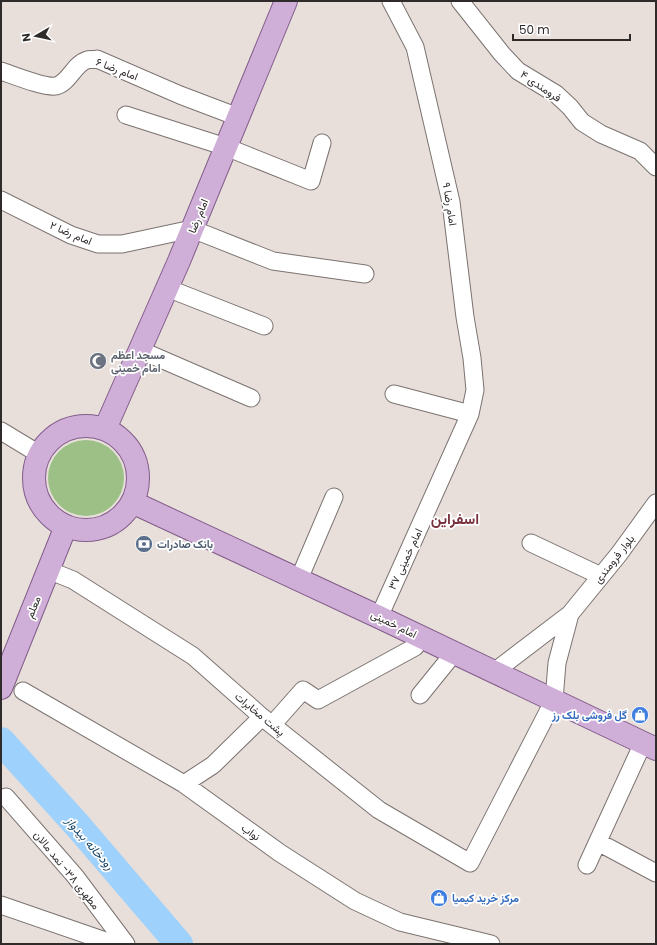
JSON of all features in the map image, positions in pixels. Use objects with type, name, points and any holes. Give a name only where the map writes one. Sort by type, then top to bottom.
[{"type":"main road","name":"امام رضا","points":[[105,429],[192,230],[286,1]]},
{"type":"main road","points":[[75,426],[90,426],[105,429],[120,438],[131,452],[137,468],[137,485],[132,502],[123,514],[111,523],[97,529],[81,530],[66,526],[52,517],[41,504],[35,488],[34,470],[40,454],[48,441],[60,432],[75,426]]},
{"type":"main road","name":"امام خمینی","points":[[132,502],[299,579],[650,746]]},
{"type":"main road","name":"معلم","points":[[1,688],[66,526]]},
{"type":"street","name":"امام رضا ۹","points":[[392,1],[415,47],[451,202],[475,390],[470,414]]},
{"type":"street","name":"فرومندی ۴","points":[[460,1],[502,54],[518,71],[556,94],[570,106],[582,122],[601,134],[640,150],[655,164]]},
{"type":"street","name":"امام رضا ۶","points":[[1,72],[41,84],[55,86],[62,83],[80,64],[87,60],[96,59],[180,95],[238,117]]},
{"type":"street","points":[[126,115],[226,147],[311,181],[322,143]]},
{"type":"street","name":"امام رضا ۲","points":[[1,200],[71,235],[98,244],[122,244],[192,230]]},
{"type":"street","points":[[192,230],[273,261],[365,274]]},
{"type":"street","points":[[167,288],[264,326]]},
{"type":"street","points":[[140,350],[251,398]]},
{"type":"street","points":[[394,394],[470,414]]},
{"type":"street","name":"امام خمینی ۳۷","points":[[378,617],[470,414]]},
{"type":"street","points":[[1,431],[40,454]]},
{"type":"street","points":[[299,579],[334,497]]},
{"type":"street","name":"بلوار فرومندی","points":[[570,614],[619,554],[656,503]]},
{"type":"street","points":[[531,543],[601,576]]},
{"type":"street","name":"پشت مخابرات","points":[[48,570],[73,580],[193,656],[267,721],[379,810],[470,863],[554,700]]},
{"type":"street","points":[[494,672],[570,614]]},
{"type":"street","points":[[554,700],[557,663],[570,614]]},
{"type":"street","points":[[184,784],[213,765],[303,690],[318,700],[415,647],[420,637]]},
{"type":"street","points":[[420,695],[454,653]]},
{"type":"street","name":"نواب","points":[[23,691],[184,784],[280,853],[355,900],[400,922],[491,944]]},
{"type":"street","points":[[587,865],[650,746]]},
{"type":"street","name":"مطهری ۳۸- نمد مالان","points":[[6,797],[75,876],[126,944]]},
{"type":"street","points":[[598,842],[656,873]]},
{"type":"street","points":[[1,905],[114,944]]},
{"type":"green space","points":[[86,440],[100,443],[113,451],[121,464],[124,478],[121,492],[113,505],[100,513],[86,516],[72,513],[59,505],[51,492],[48,478],[51,464],[59,451],[72,443]]},
{"type":"waterway","name":"رودخانه بیدواز","points":[[1,741],[78,826],[179,944]]},
{"type":"place","name":"مسجد اعظم امام خمینی","points":[[98,361]]},
{"type":"place","name":"بانک صادرات","points":[[144,544]]},
{"type":"place","name":"گل فروشی بلک رز","points":[[640,715]]},
{"type":"place","name":"مرکز خرید کیمیا","points":[[439,898]]},
{"type":"district","name":"اسفراین","points":[[455,518]]}]
